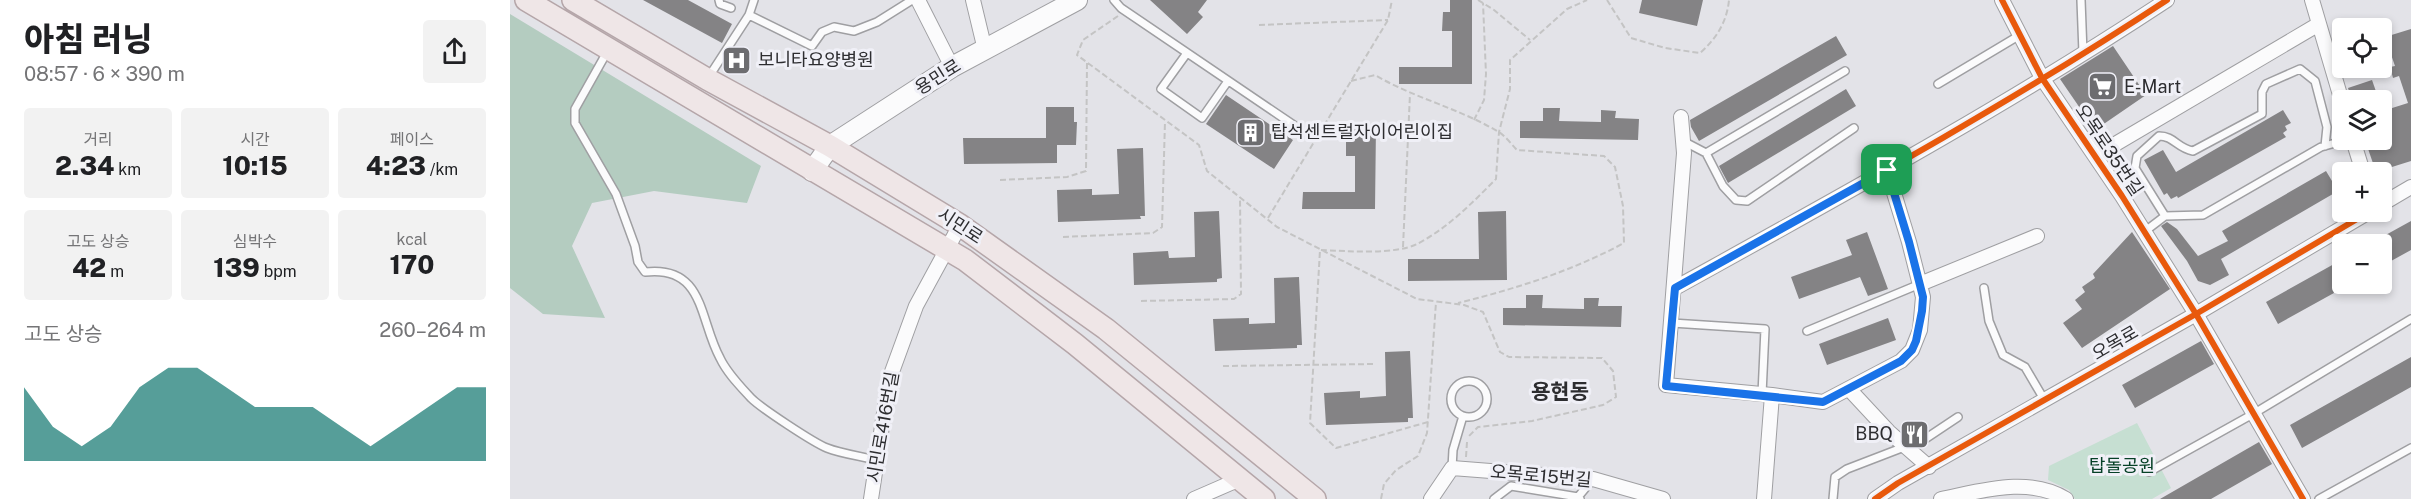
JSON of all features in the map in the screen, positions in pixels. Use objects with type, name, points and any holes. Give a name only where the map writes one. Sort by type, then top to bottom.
[{"type":"main road","name":"시민로","points":[[526,0],[965,260],[1075,344],[1264,499]]},
{"type":"main road","name":"시민로","points":[[573,0],[707,79],[830,146],[960,225],[1106,329],[1315,499]]},
{"type":"street","points":[[918,0],[952,67]]},
{"type":"street","points":[[973,0],[985,50]]},
{"type":"street","name":"용민로","points":[[812,171],[830,146],[952,67],[1077,0]]},
{"type":"street","name":"오목로35번길","points":[[2002,0],[2042,78],[2095,156],[2196,315],[2303,499]]},
{"type":"street","points":[[1675,288],[1887,170],[2083,56],[2167,0]]},
{"type":"street","points":[[2312,0],[2339,90]]},
{"type":"street","points":[[2095,156],[2319,24]]},
{"type":"street","points":[[1682,117],[1683,141],[1675,288],[1666,386],[1823,402],[1901,361],[1912,350],[1920,330],[1922,311],[1920,284],[1887,170]]},
{"type":"street","points":[[2392,198],[2411,187]]},
{"type":"street","name":"오목로","points":[[1875,499],[1898,483],[2196,315],[2352,222]]},
{"type":"street","name":"시민로416번길","points":[[871,499],[889,380],[916,306],[960,225]]},
{"type":"street","points":[[1920,284],[2037,236]]},
{"type":"street","points":[[1848,389],[1889,432],[1929,467]]},
{"type":"street","points":[[1764,499],[1767,395]]},
{"type":"street","points":[[1431,499],[1459,469]]},
{"type":"street","name":"오목로15번길","points":[[1459,469],[1593,479],[1663,499]]},
{"type":"street","points":[[1194,499],[1240,478]]},
{"type":"street","points":[[1941,499],[2006,487],[2034,487],[2054,492],[2066,499]]},
{"type":"lane","points":[[719,0],[720,4],[731,8]]},
{"type":"lane","points":[[707,79],[749,15],[754,0]]},
{"type":"lane","points":[[749,15],[812,46],[822,32],[834,27],[854,31],[877,22],[912,0]]},
{"type":"lane","points":[[1114,0],[1125,12],[1298,128]]},
{"type":"lane","points":[[2080,0],[2083,56]]},
{"type":"lane","points":[[1938,84],[2020,35]]},
{"type":"lane","points":[[609,49],[575,110],[575,123],[616,194],[635,246],[638,262],[645,272],[660,271],[680,276],[690,286],[703,308],[719,358],[753,400],[826,448],[876,460]]},
{"type":"lane","points":[[1187,53],[1161,89],[1202,118],[1228,81]]},
{"type":"lane","points":[[2166,216],[2135,168],[2137,156],[2159,136],[2168,136],[2182,149],[2193,151],[2252,120],[2262,114],[2262,92],[2266,84],[2300,69],[2315,81],[2327,127],[2325,146]]},
{"type":"lane","points":[[1706,153],[1845,71]]},
{"type":"lane","points":[[1683,141],[1706,153],[1723,186],[1736,200],[1747,201],[1854,128]]},
{"type":"lane","points":[[2144,232],[2166,216],[2203,215],[2332,144]]},
{"type":"lane","points":[[1807,331],[1920,284]]},
{"type":"lane","points":[[1984,288],[1989,321],[2003,355],[2025,367],[2045,401]]},
{"type":"lane","points":[[2149,472],[2253,414],[2411,319]]},
{"type":"lane","points":[[1672,323],[1765,329],[1767,395]]},
{"type":"lane","points":[[1464,382],[1475,383],[1480,386],[1486,396],[1484,408],[1475,416],[1463,416],[1451,405],[1452,393],[1454,388],[1464,382]]},
{"type":"lane","points":[[1459,469],[1453,450],[1463,416]]},
{"type":"lane","points":[[1833,499],[1835,477],[1847,469],[1924,439],[1958,417]]},
{"type":"lane","points":[[2319,499],[2411,448]]},
{"type":"lane","points":[[1494,499],[1511,486],[1579,498],[1593,479]]},
{"type":"path","points":[[1267,219],[1388,20],[1392,0]]},
{"type":"path","points":[[1478,0],[1530,40]]},
{"type":"path","points":[[1320,250],[1371,252],[1416,245],[1457,218],[1496,179],[1499,132],[1510,89],[1510,60],[1567,9],[1587,0]]},
{"type":"path","points":[[1607,0],[1631,38],[1665,48],[1700,53],[1712,42],[1728,14],[1729,0]]},
{"type":"path","points":[[1474,120],[1484,100],[1486,74],[1483,3]]},
{"type":"path","points":[[1125,12],[1083,40],[1077,55],[1199,145],[1207,171],[1267,219],[1320,250],[1417,299],[1456,304],[1484,312],[1500,352],[1509,357],[1602,358],[1613,370],[1616,397],[1603,405],[1532,421],[1478,427],[1467,438],[1459,469]]},
{"type":"path","points":[[1259,25],[1388,20]]},
{"type":"path","points":[[1000,180],[1067,177],[1086,171],[1088,63]]},
{"type":"path","points":[[1351,81],[1375,75],[1410,94],[1499,132],[1517,150],[1604,156],[1615,167],[1623,206],[1624,243],[1602,255],[1510,290],[1456,304]]},
{"type":"path","points":[[1403,247],[1410,94]]},
{"type":"path","points":[[1063,237],[1153,233],[1162,227],[1166,121]]},
{"type":"path","points":[[1141,301],[1234,299],[1241,294],[1240,197]]},
{"type":"path","points":[[1320,250],[1310,423],[1336,448],[1428,422]]},
{"type":"path","points":[[1381,499],[1384,484],[1396,470],[1418,456],[1427,433],[1436,301]]},
{"type":"path","points":[[1223,366],[1376,364]]},
{"type":"green space","points":[[510,14],[761,166],[747,203],[654,191],[592,203],[572,246],[605,318],[543,314],[510,288]]},
{"type":"green space","name":"탑돌공원","points":[[2137,423],[2171,488],[2152,499],[2075,499],[2069,490],[2048,480],[2049,466]]},
{"type":"building","points":[[643,0],[688,0],[732,24],[722,43]]},
{"type":"building","points":[[1150,0],[1207,0],[1198,12],[1203,17],[1187,34]]},
{"type":"building","points":[[1450,0],[1472,0],[1472,84],[1399,84],[1399,67],[1452,67],[1452,31],[1442,31],[1443,12],[1450,12]]},
{"type":"building","points":[[1642,0],[1703,0],[1697,26],[1639,13]]},
{"type":"building","points":[[2411,29],[2411,161],[2392,167],[2392,162],[2373,162],[2368,150],[2392,150],[2392,108],[2408,103],[2399,76],[2393,78],[2392,74],[2392,67],[2395,66],[2392,57],[2392,35]]},
{"type":"building","points":[[1836,36],[1847,55],[1699,141],[1691,127],[1690,120]]},
{"type":"building","name":"E-Mart","points":[[2113,46],[2146,95],[2095,130],[2060,79]]},
{"type":"building","points":[[2372,80],[2376,90],[2349,90],[2348,88]]},
{"type":"building","points":[[1846,89],[1856,106],[1728,183],[1719,166]]},
{"type":"building","name":"탑석센트럴자이어린이집","points":[[1226,95],[1293,140],[1274,169],[1206,124]]},
{"type":"building","points":[[1046,107],[1074,107],[1074,122],[1077,122],[1076,145],[1057,145],[1057,163],[964,164],[963,138],[1046,138]]},
{"type":"building","points":[[1543,108],[1560,108],[1559,121],[1601,122],[1601,110],[1616,111],[1615,118],[1639,119],[1638,140],[1520,138],[1520,121],[1543,121]]},
{"type":"building","points":[[2283,110],[2291,123],[2285,126],[2287,130],[2283,133],[2286,137],[2178,198],[2177,196],[2171,199],[2167,193],[2164,195],[2144,160],[2163,150],[2176,172]]},
{"type":"building","points":[[1353,125],[1376,125],[1375,209],[1302,209],[1303,192],[1355,192],[1355,156],[1346,156],[1346,137],[1353,137]]},
{"type":"building","points":[[1143,148],[1145,216],[1140,216],[1141,219],[1058,222],[1057,190],[1092,189],[1092,195],[1119,194],[1117,149]]},
{"type":"building","points":[[2326,171],[2332,181],[2332,194],[2221,259],[2229,275],[2210,285],[2198,281],[2187,261],[2161,226],[2167,222],[2177,229],[2198,256],[2228,241],[2222,231]]},
{"type":"building","points":[[1219,211],[1222,278],[1217,279],[1217,282],[1134,285],[1133,253],[1168,251],[1169,258],[1195,257],[1194,212]]},
{"type":"building","points":[[1506,211],[1507,280],[1408,281],[1408,259],[1479,259],[1478,212]]},
{"type":"building","points":[[2411,221],[2411,250],[2392,260],[2392,234],[2387,234]]},
{"type":"building","points":[[1867,232],[1888,289],[1868,296],[1860,277],[1799,299],[1791,277],[1852,255],[1846,240]]},
{"type":"building","points":[[2132,232],[2170,289],[2082,348],[2063,323],[2082,309],[2075,300],[2085,292],[2082,287],[2095,278],[2093,274]]},
{"type":"building","points":[[2332,265],[2332,294],[2278,324],[2266,302]]},
{"type":"building","points":[[1299,277],[1302,345],[1297,345],[1297,348],[1215,351],[1213,319],[1249,318],[1249,324],[1275,323],[1274,278]]},
{"type":"building","points":[[1526,295],[1543,295],[1542,308],[1584,309],[1584,298],[1599,298],[1598,306],[1622,306],[1621,327],[1503,325],[1503,308],[1526,308]]},
{"type":"building","points":[[1888,318],[1896,340],[1827,365],[1819,344]]},
{"type":"building","points":[[2201,341],[2214,364],[2135,408],[2122,385]]},
{"type":"building","points":[[1410,351],[1413,418],[1408,418],[1408,422],[1326,425],[1324,393],[1360,391],[1360,398],[1386,396],[1385,352]]},
{"type":"building","points":[[2411,357],[2411,387],[2302,448],[2290,425]]},
{"type":"building","points":[[2259,442],[2272,464],[2211,499],[2160,499]]},
{"type":"cycle path","points":[[2002,0],[2042,78],[2122,196],[2196,314],[2303,499]]},
{"type":"cycle path","points":[[1675,288],[1985,113],[2167,0]]},
{"type":"cycle path","points":[[1875,499],[1898,483],[2196,314],[2352,222]]},
{"type":"place","name":"보니타요양병원","points":[[737,60]]},
{"type":"place","name":"E-Mart","points":[[2103,87]]},
{"type":"place","name":"탑석센트럴자이어린이집","points":[[1250,132]]},
{"type":"place","name":"BBQ","points":[[1914,434]]},
{"type":"district","name":"용현동","points":[[1560,392]]},
{"type":"route","points":[[1887,170],[1923,297],[1920,330],[1912,350],[1901,361],[1823,402],[1666,386],[1675,288],[1887,170]]}]
